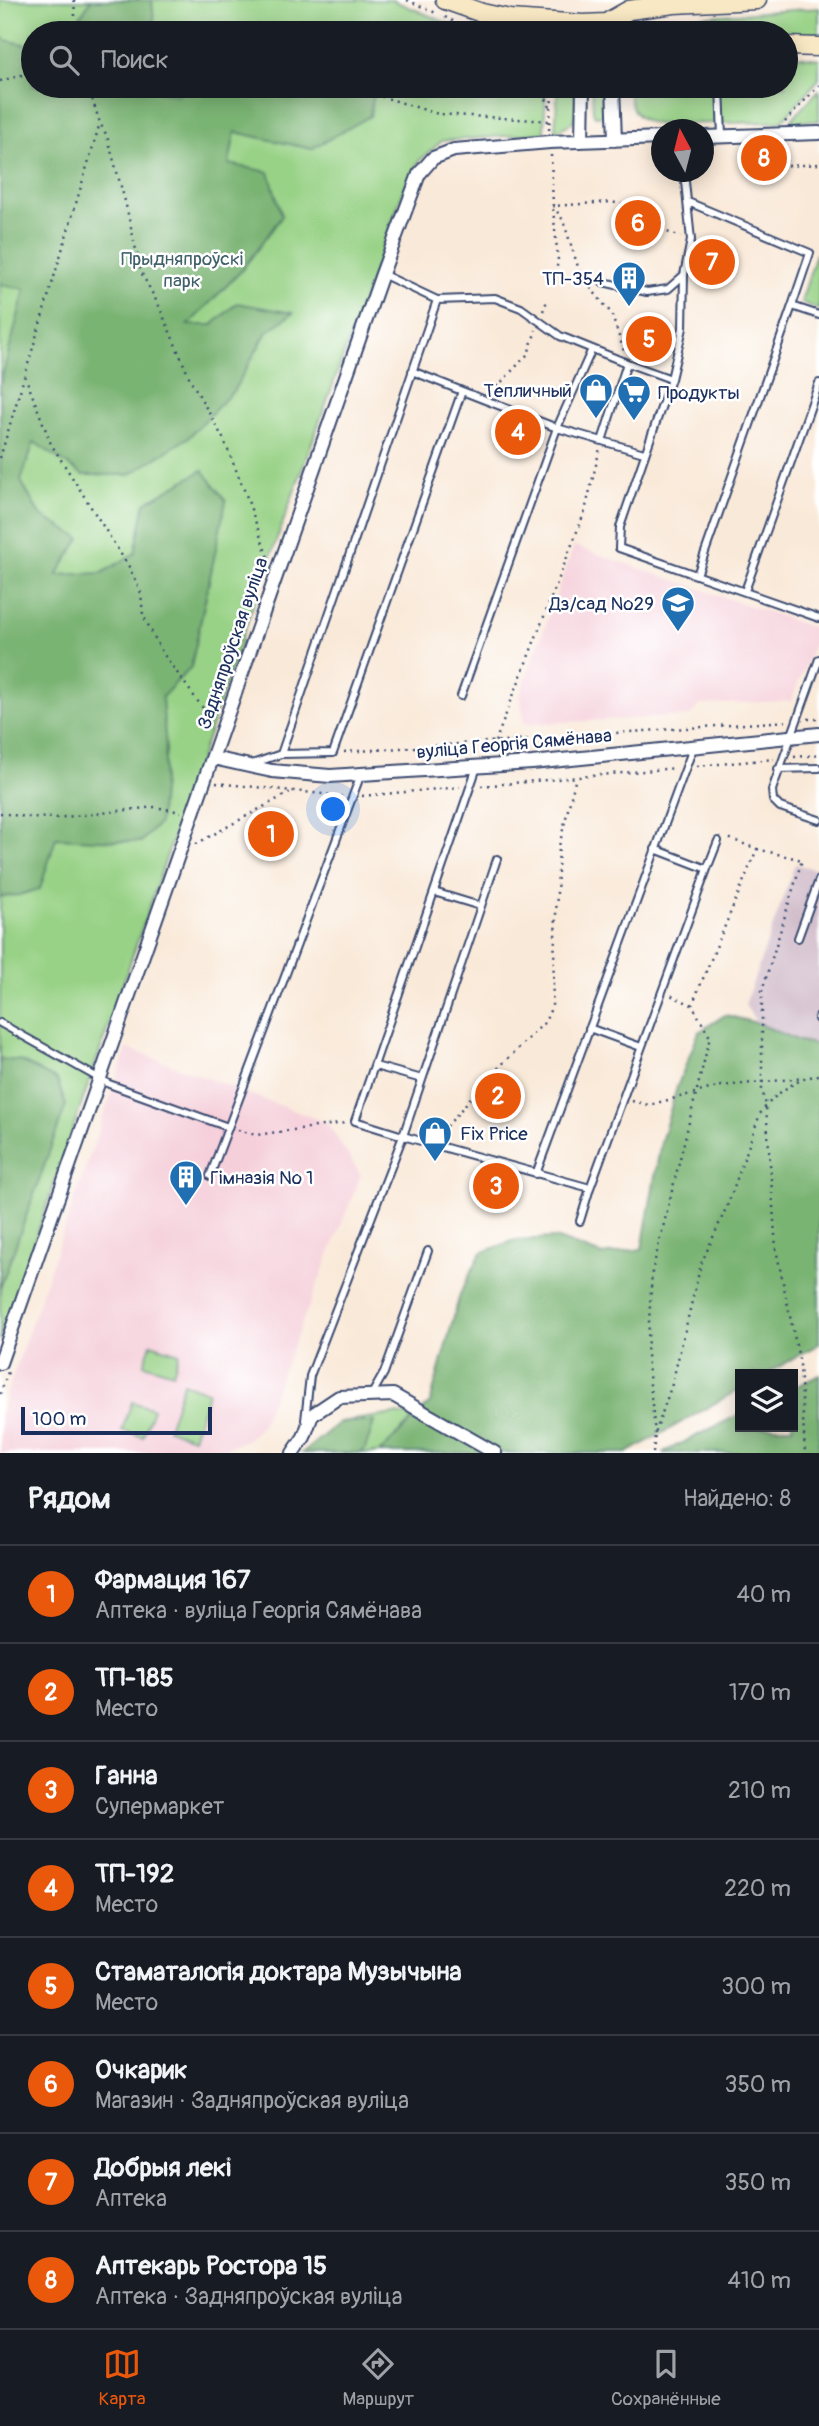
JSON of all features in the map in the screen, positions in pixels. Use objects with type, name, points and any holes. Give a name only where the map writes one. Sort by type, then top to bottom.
[{"type":"main road","points":[[444,0],[525,21]]},
{"type":"main road","points":[[616,21],[629,10],[674,4],[757,0]]},
{"type":"main road","points":[[798,46],[819,47]]},
{"type":"street","points":[[582,141],[583,98]]},
{"type":"street","points":[[613,98],[615,140]]},
{"type":"street","points":[[714,136],[819,133]]},
{"type":"street","name":"Задняпроўская вуліца","points":[[5,1366],[100,1080],[193,813],[218,759],[228,714],[419,174],[433,158],[454,150],[651,138]]},
{"type":"street","name":"вуліца Георгія Сямёнава","points":[[218,759],[245,766],[330,776],[477,767],[819,734]]},
{"type":"street","points":[[293,1453],[304,1437],[312,1415],[340,1397],[393,1395],[495,1453]]},
{"type":"lane","points":[[720,98],[722,136]]},
{"type":"lane","points":[[685,182],[691,240],[684,275],[683,328],[671,379],[620,527],[619,548],[819,618]]},
{"type":"lane","points":[[688,202],[810,253],[819,254]]},
{"type":"lane","points":[[697,575],[810,253]]},
{"type":"lane","points":[[382,274],[437,300],[495,298],[521,308],[560,336],[671,379]]},
{"type":"lane","points":[[603,282],[647,292],[668,289],[684,275]]},
{"type":"lane","points":[[281,754],[437,300]]},
{"type":"lane","points":[[792,306],[819,315]]},
{"type":"lane","points":[[461,696],[556,428],[592,349]]},
{"type":"lane","points":[[602,441],[628,363]]},
{"type":"lane","points":[[412,371],[556,428],[645,453]]},
{"type":"lane","points":[[746,592],[819,383]]},
{"type":"lane","points":[[245,766],[281,754],[332,752],[463,391]]},
{"type":"lane","points":[[819,659],[772,790],[773,800],[780,807],[819,820]]},
{"type":"lane","points":[[536,1174],[693,746]]},
{"type":"lane","points":[[477,767],[355,1121],[590,1188]]},
{"type":"lane","points":[[778,769],[819,768]]},
{"type":"lane","points":[[210,1175],[361,774]]},
{"type":"lane","points":[[580,1221],[641,1046],[718,841]]},
{"type":"lane","points":[[656,849],[707,869]]},
{"type":"lane","points":[[304,1437],[310,1376],[403,1136],[497,859]]},
{"type":"lane","points":[[798,938],[819,880]]},
{"type":"lane","points":[[434,892],[480,906]]},
{"type":"lane","points":[[0,1023],[100,1080],[228,1127]]},
{"type":"lane","points":[[589,1028],[641,1046]]},
{"type":"lane","points":[[375,1066],[422,1079]]},
{"type":"lane","points":[[371,1396],[384,1373],[428,1251]]},
{"type":"path","points":[[74,0],[75,21]]},
{"type":"path","points":[[0,81],[21,75]]},
{"type":"path","points":[[784,123],[819,85]]},
{"type":"path","points":[[93,98],[107,136],[141,272],[159,306],[190,379],[223,438],[246,492],[268,559]]},
{"type":"path","points":[[387,98],[438,114],[550,121]]},
{"type":"path","points":[[546,98],[551,110]]},
{"type":"path","points":[[549,130],[552,98]]},
{"type":"path","points":[[0,458],[100,122]]},
{"type":"path","points":[[775,144],[782,144],[789,166],[819,164]]},
{"type":"path","points":[[551,152],[558,260],[555,279]]},
{"type":"path","points":[[553,206],[611,202],[626,205],[656,220],[667,232],[691,240]]},
{"type":"path","points":[[553,206],[563,220],[582,279],[611,313],[628,363]]},
{"type":"path","points":[[484,399],[528,354],[539,321]]},
{"type":"path","points":[[25,376],[51,444],[129,568],[141,593],[143,615],[162,652],[202,707],[228,714]]},
{"type":"path","points":[[477,767],[496,740],[585,511],[602,441]]},
{"type":"path","points":[[332,752],[819,719]]},
{"type":"path","points":[[218,759],[215,782],[352,797],[819,755]]},
{"type":"path","points":[[432,1144],[484,1082],[545,1022],[552,1006],[559,846],[576,777]]},
{"type":"path","points":[[197,833],[192,846],[292,791]]},
{"type":"path","points":[[0,813],[56,818],[155,807],[193,813]]},
{"type":"path","points":[[718,841],[724,837],[757,849],[802,860],[762,991],[762,1082],[776,1249],[800,1364],[805,1453]]},
{"type":"path","points":[[692,1005],[757,849]]},
{"type":"path","points":[[653,1453],[655,1434],[647,1355],[652,1272],[710,1037],[692,1005],[662,991]]},
{"type":"path","points":[[655,1434],[672,1384],[701,1264],[728,1204],[760,1114],[790,1085],[819,1075]]},
{"type":"path","points":[[622,1099],[649,1105],[721,1086],[811,1077]]},
{"type":"path","points":[[228,1127],[256,1135],[355,1121]]},
{"type":"path","points":[[0,1394],[5,1366]]},
{"type":"shaded area","name":"Дз/сад №29","points":[[574,546],[812,627],[816,639],[791,701],[700,705],[690,716],[524,724],[520,695]]},
{"type":"shaded area","points":[[795,864],[819,870],[819,1043],[799,1041],[757,1023],[745,1005]]},
{"type":"shaded area","points":[[127,1048],[327,1123],[361,1175],[261,1426],[247,1440],[214,1453],[0,1453],[0,1413]]},
{"type":"green space","name":"Прыдняпроўскі парк","points":[[0,0],[392,0],[442,21],[21,21],[21,98],[545,98],[544,133],[442,141],[419,161],[404,189],[258,591],[0,1341]]},
{"type":"green space","points":[[91,0],[152,0],[154,21],[77,21]]},
{"type":"green space","points":[[819,8],[819,33],[798,34],[798,21],[642,21]]},
{"type":"green space","points":[[0,36],[5,40],[21,43],[21,98],[373,98],[370,116],[311,149],[235,132],[229,164],[269,172],[282,216],[241,271],[188,325],[212,325],[237,303],[293,313],[267,332],[234,390],[189,437],[129,475],[83,475],[34,442],[21,481],[40,515],[80,538],[57,575],[102,573],[135,553],[145,503],[203,470],[226,501],[191,667],[162,697],[166,749],[159,823],[141,842],[56,838],[40,889],[0,897],[0,385],[25,289],[0,285]]},
{"type":"green space","points":[[798,56],[819,59],[819,79],[781,122],[714,123],[714,119],[651,119],[651,122],[638,116],[630,98],[798,98]]},
{"type":"green space","points":[[819,90],[819,121],[789,122]]},
{"type":"green space","points":[[557,98],[578,98],[573,122],[555,132]]},
{"type":"green space","points":[[592,98],[604,98],[604,115],[595,116]]},
{"type":"green space","points":[[816,254],[819,254],[819,310],[801,302]]},
{"type":"green space","points":[[725,1015],[757,1023],[799,1041],[819,1045],[819,1344],[775,1369],[735,1369],[735,1392],[627,1453],[379,1453],[430,1403],[460,1294],[481,1253],[515,1240],[555,1238],[602,1255],[642,1249],[661,1142],[677,1087],[699,1032]]},
{"type":"green space","points":[[0,1059],[21,1061],[57,1080],[66,1105],[0,1289]]},
{"type":"green space","points":[[151,1344],[179,1353],[173,1373],[144,1364]]},
{"type":"green space","points":[[819,1375],[819,1453],[662,1453],[735,1416],[735,1432],[798,1432],[798,1386]]},
{"type":"green space","points":[[183,1383],[208,1392],[193,1438],[168,1429]]},
{"type":"green space","points":[[132,1402],[153,1409],[143,1437],[122,1430]]},
{"type":"green space","points":[[395,1414],[415,1417],[379,1453],[361,1453],[365,1449],[340,1422]]},
{"type":"green space","points":[[340,1422],[374,1422],[365,1449],[361,1453],[302,1453]]},
{"type":"place","name":"Аптекарь Ростора 15","points":[[764,158]]},
{"type":"place","name":"Очкарик","points":[[638,223]]},
{"type":"place","name":"Добрыя лекі","points":[[712,262]]},
{"type":"place","name":"ТП-354","points":[[629,308]]},
{"type":"place","name":"Стаматалогія доктара Музычына","points":[[649,339]]},
{"type":"place","name":"Тепличный","points":[[596,420]]},
{"type":"place","name":"Продукты","points":[[634,422]]},
{"type":"place","name":"ТП-192","points":[[518,432]]},
{"type":"place","name":"Дз/сад №29","points":[[678,633]]},
{"type":"place","name":"Фармация 167","points":[[271,834]]},
{"type":"place","name":"ТП-185","points":[[498,1096]]},
{"type":"place","name":"Fix Price","points":[[435,1163]]},
{"type":"place","name":"Ганна","points":[[496,1186]]},
{"type":"place","name":"Гімназія № 1","points":[[186,1207]]}]
